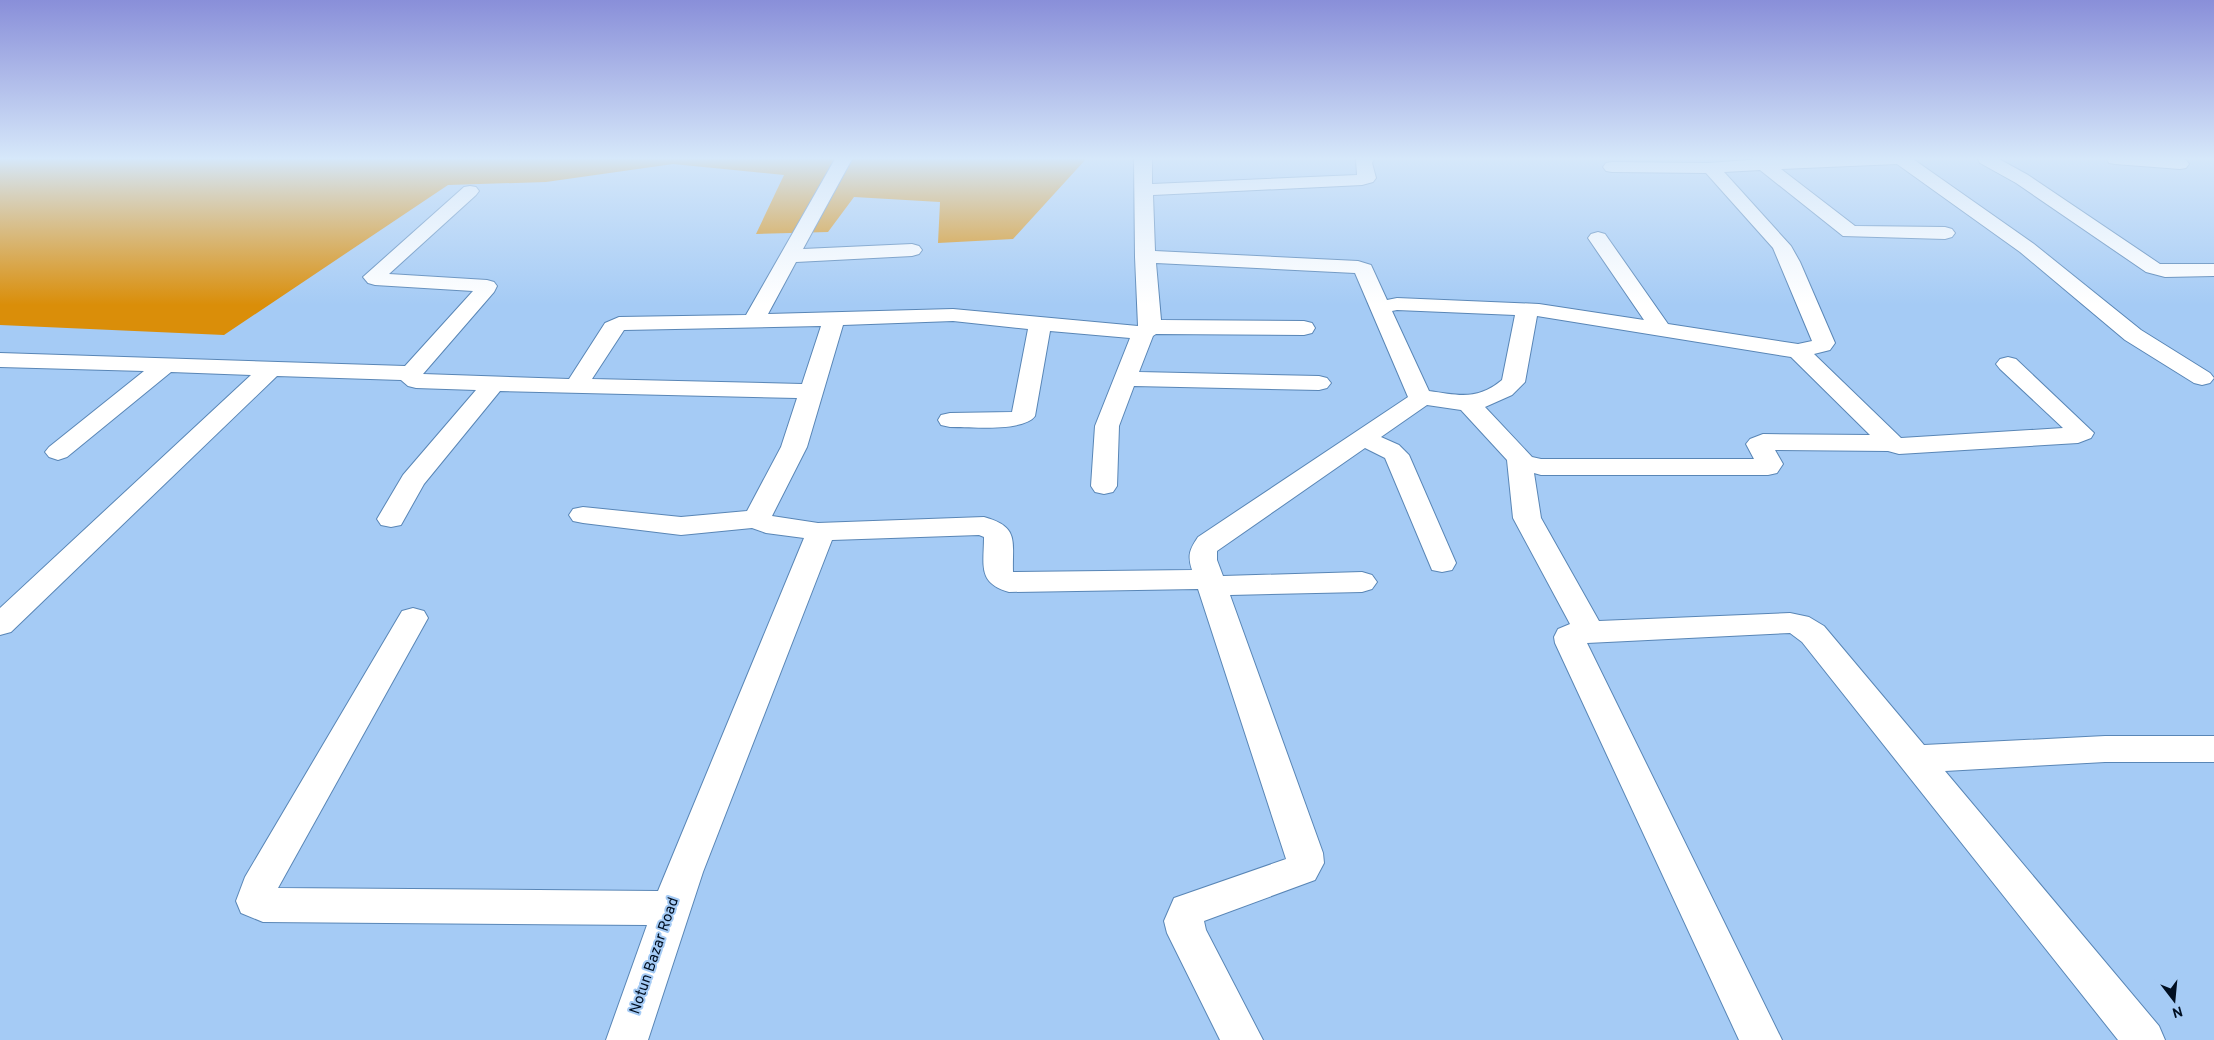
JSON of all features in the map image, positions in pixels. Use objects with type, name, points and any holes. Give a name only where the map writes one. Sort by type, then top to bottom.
[{"type":"street","points":[[411,373],[487,286],[375,279],[372,277],[452,208]]},
{"type":"street","points":[[753,321],[817,208]]},
{"type":"street","points":[[1104,486],[1107,426],[1147,330],[1144,208]]},
{"type":"street","points":[[1380,308],[1397,304],[1528,310],[1798,351],[1824,343],[1790,262],[1781,246],[1747,208]]},
{"type":"street","points":[[1819,208],[1850,232],[1945,233]]},
{"type":"street","points":[[1969,208],[2027,248],[2133,335],[2202,378]]},
{"type":"street","points":[[2064,208],[2153,268],[2165,271],[2214,270]]},
{"type":"street","points":[[1598,238],[1661,329]]},
{"type":"street","points":[[790,256],[912,250]]},
{"type":"street","points":[[1145,257],[1358,267],[1364,269],[1420,397]]},
{"type":"street","points":[[1420,397],[1469,404],[1495,396],[1506,390],[1513,382],[1528,310]]},
{"type":"street","points":[[576,386],[613,328],[619,324],[953,315],[1147,330],[1304,328]]},
{"type":"street","points":[[757,519],[794,447],[834,319]]},
{"type":"street","points":[[950,420],[1007,420],[1023,416],[1040,323]]},
{"type":"street","points":[[1798,351],[1892,443]]},
{"type":"street","points":[[0,360],[411,373]]},
{"type":"street","points":[[1469,404],[1519,458],[1528,465],[1540,467],[1768,467],[1770,464],[1759,444],[1763,442],[1892,443],[1906,446],[2078,435],[2082,433],[2008,364]]},
{"type":"street","points":[[58,452],[166,365]]},
{"type":"street","points":[[0,625],[272,368]]},
{"type":"street","points":[[411,373],[412,378],[416,380],[494,384],[812,391]]},
{"type":"street","points":[[1125,379],[1319,383]]},
{"type":"street","points":[[391,519],[412,482],[494,384]]},
{"type":"street","points":[[1242,1040],[1187,933],[1184,920],[1188,910],[1302,869],[1305,863],[1304,853],[1203,560],[1203,551],[1208,543],[1413,406],[1420,397]]},
{"type":"street","points":[[1364,439],[1390,450],[1396,455],[1442,563]]},
{"type":"street","points":[[1519,458],[1525,512],[1590,633]]},
{"type":"street","points":[[583,515],[681,526],[757,519],[766,524],[818,532],[984,526],[998,533],[999,574],[1002,579],[1010,582],[1362,582]]},
{"type":"street","name":"Notun Bazar Road","points":[[627,1040],[684,872],[815,548],[818,532]]},
{"type":"street","points":[[413,618],[258,888],[255,901],[263,905],[671,908]]},
{"type":"street","points":[[1761,1040],[1571,643],[1569,637],[1574,633],[1798,624],[1813,634],[2144,1040]]},
{"type":"street","points":[[1914,759],[2105,749],[2214,749]]},
{"type":"shaded area","points":[[0,208],[414,208],[224,335],[0,325]]},
{"type":"shaded area","points":[[769,208],[846,208],[828,232],[756,234]]},
{"type":"shaded area","points":[[940,208],[1042,208],[1013,239],[938,243]]}]
